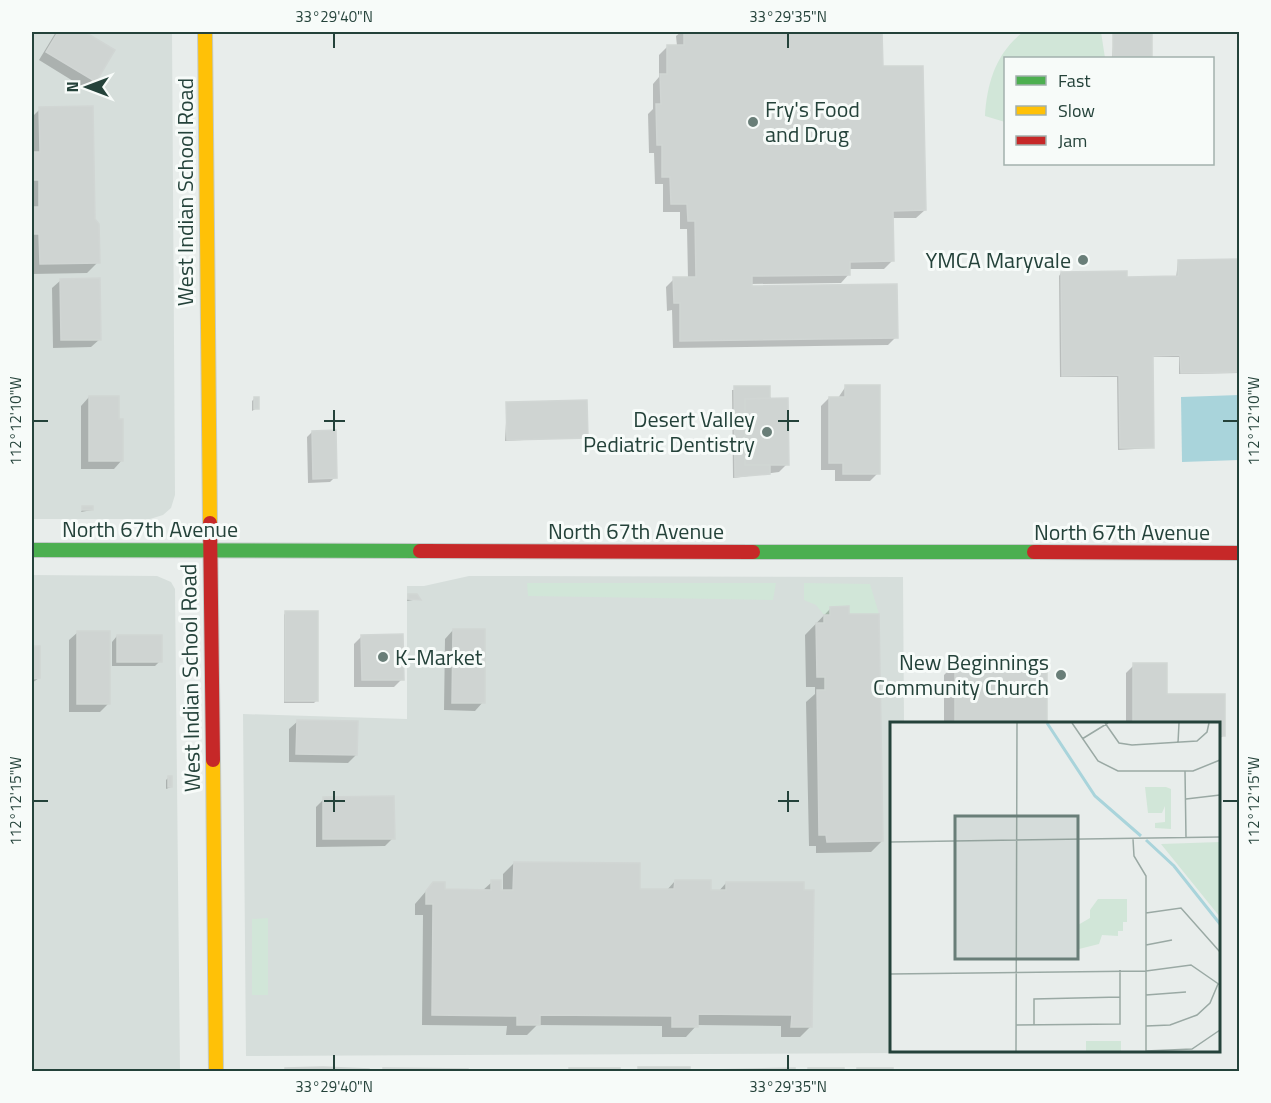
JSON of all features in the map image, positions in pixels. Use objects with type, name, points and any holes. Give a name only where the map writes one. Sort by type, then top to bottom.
[{"type":"main road","name":"West Indian School Road","points":[[205,32],[216,1071]]},
{"type":"main road","name":"North 67th Avenue","points":[[32,550],[1239,553]]},
{"type":"shaded area","points":[[32,32],[172,32],[175,495],[171,508],[163,515],[150,519],[32,519]]},
{"type":"shaded area","points":[[32,575],[157,576],[171,582],[175,589],[180,1071],[32,1072]]},
{"type":"shaded area","points":[[469,576],[903,577],[904,722],[890,722],[890,1052],[905,1053],[246,1056],[243,714],[407,719],[407,586],[424,586]]},
{"type":"green space","points":[[1023,32],[1101,32],[1105,57],[1004,57],[1004,122],[985,116],[991,80],[1000,59]]},
{"type":"green space","points":[[527,583],[776,583],[773,600],[528,596]]},
{"type":"green space","points":[[804,583],[870,584],[879,614],[849,614],[848,606],[831,607],[830,615],[824,615],[816,605],[804,600]]},
{"type":"green space","points":[[268,918],[268,995],[252,995],[252,919]]},
{"type":"water","points":[[1239,395],[1239,460],[1182,462],[1181,397]]},
{"type":"building","points":[[58,32],[85,32],[115,50],[96,82],[46,52]]},
{"type":"building","points":[[684,32],[882,32],[883,66],[923,66],[926,210],[893,211],[894,261],[850,262],[850,275],[752,276],[752,286],[897,284],[898,338],[680,341],[680,303],[674,303],[673,277],[696,277],[695,221],[688,221],[687,204],[671,204],[670,177],[662,177],[662,145],[657,145],[656,104],[661,104],[660,74],[667,74],[667,45],[684,45]]},
{"type":"building","points":[[1113,33],[1152,33],[1152,57],[1113,57]]},
{"type":"building","points":[[93,106],[95,219],[99,224],[100,263],[40,264],[39,234],[32,234],[32,207],[39,207],[39,180],[32,180],[32,152],[40,152],[39,107]]},
{"type":"building","name":"YMCA Maryvale","points":[[1240,259],[1240,372],[1181,373],[1180,355],[1153,356],[1154,448],[1120,448],[1119,375],[1062,376],[1061,272],[1127,271],[1127,277],[1178,276],[1178,260]]},
{"type":"building","points":[[100,278],[101,340],[61,340],[60,279]]},
{"type":"building","points":[[845,385],[880,385],[880,474],[843,474],[843,463],[829,463],[829,397],[845,397]]},
{"type":"building","points":[[734,386],[770,386],[770,398],[745,399],[745,465],[770,465],[770,474],[735,477]]},
{"type":"building","points":[[89,396],[119,396],[119,419],[123,419],[123,461],[89,461]]},
{"type":"building","points":[[254,397],[259,397],[259,409],[254,409]]},
{"type":"building","name":"Desert Valley Pediatric Dentistry","points":[[788,398],[789,465],[745,465],[745,399]]},
{"type":"building","points":[[587,400],[588,438],[507,440],[506,402]]},
{"type":"building","points":[[336,430],[337,478],[313,479],[312,431]]},
{"type":"building","points":[[82,506],[93,506],[93,510],[82,510]]},
{"type":"building","points":[[408,594],[417,594],[421,600],[408,599]]},
{"type":"building","points":[[849,606],[849,614],[879,614],[883,841],[827,842],[826,835],[819,835],[817,690],[825,690],[825,677],[817,677],[816,623],[824,623],[824,615],[830,615],[830,607]]},
{"type":"building","points":[[285,611],[318,611],[318,701],[285,701]]},
{"type":"building","points":[[453,629],[485,629],[485,703],[452,703]]},
{"type":"building","points":[[77,631],[110,631],[110,704],[77,704]]},
{"type":"building","name":"K-Market","points":[[403,634],[404,680],[362,680],[361,635]]},
{"type":"building","points":[[117,635],[162,635],[162,662],[117,662]]},
{"type":"building","points":[[32,646],[40,646],[40,678],[32,679]]},
{"type":"building","points":[[955,663],[1047,663],[1047,722],[955,722]]},
{"type":"building","points":[[1133,663],[1167,663],[1167,694],[1225,694],[1225,736],[1220,736],[1220,722],[1133,722]]},
{"type":"building","points":[[297,720],[358,721],[357,755],[296,754]]},
{"type":"building","points":[[168,776],[172,776],[172,787],[168,787]]},
{"type":"building","points":[[394,796],[395,839],[323,839],[323,797]]},
{"type":"building","points":[[514,862],[640,863],[640,889],[674,889],[675,880],[711,880],[711,890],[726,890],[726,882],[804,882],[804,890],[814,890],[812,1027],[791,1027],[792,1015],[698,1014],[698,1027],[672,1027],[672,1016],[540,1015],[540,1025],[517,1025],[517,1016],[432,1015],[433,904],[426,904],[426,891],[433,882],[445,882],[445,889],[491,890],[491,880],[501,880],[501,890],[513,890]]},
{"type":"building","points":[[638,1067],[690,1067],[690,1072],[638,1072]]},
{"type":"building","points":[[285,1068],[369,1069],[369,1072],[285,1072]]},
{"type":"building","points":[[383,1068],[468,1069],[468,1072],[383,1072]]},
{"type":"building","points":[[569,1068],[620,1068],[620,1072],[569,1072]]},
{"type":"building","points":[[795,1068],[795,1072],[708,1072],[708,1070]]},
{"type":"building","points":[[808,1068],[844,1068],[844,1072],[808,1072]]},
{"type":"building","points":[[857,1068],[893,1068],[893,1072],[857,1072]]},
{"type":"building","points":[[486,1070],[552,1070],[552,1072],[486,1072]]},
{"type":"traffic: fast","points":[[32,550],[420,551]]},
{"type":"traffic: fast","points":[[753,552],[1034,552]]},
{"type":"traffic: slow","points":[[205,32],[210,523]]},
{"type":"traffic: slow","points":[[213,760],[216,1072]]},
{"type":"traffic: jam","points":[[210,523],[213,760]]},
{"type":"traffic: jam","points":[[420,551],[753,552]]},
{"type":"traffic: jam","points":[[1034,552],[1240,553]]},
{"type":"place","name":"Fry's Food and Drug","points":[[753,122]]},
{"type":"place","name":"YMCA Maryvale","points":[[1083,260]]},
{"type":"place","name":"Desert Valley Pediatric Dentistry","points":[[767,432]]},
{"type":"place","name":"K-Market","points":[[383,657]]},
{"type":"place","name":"New Beginnings Community Church","points":[[1061,675]]}]
